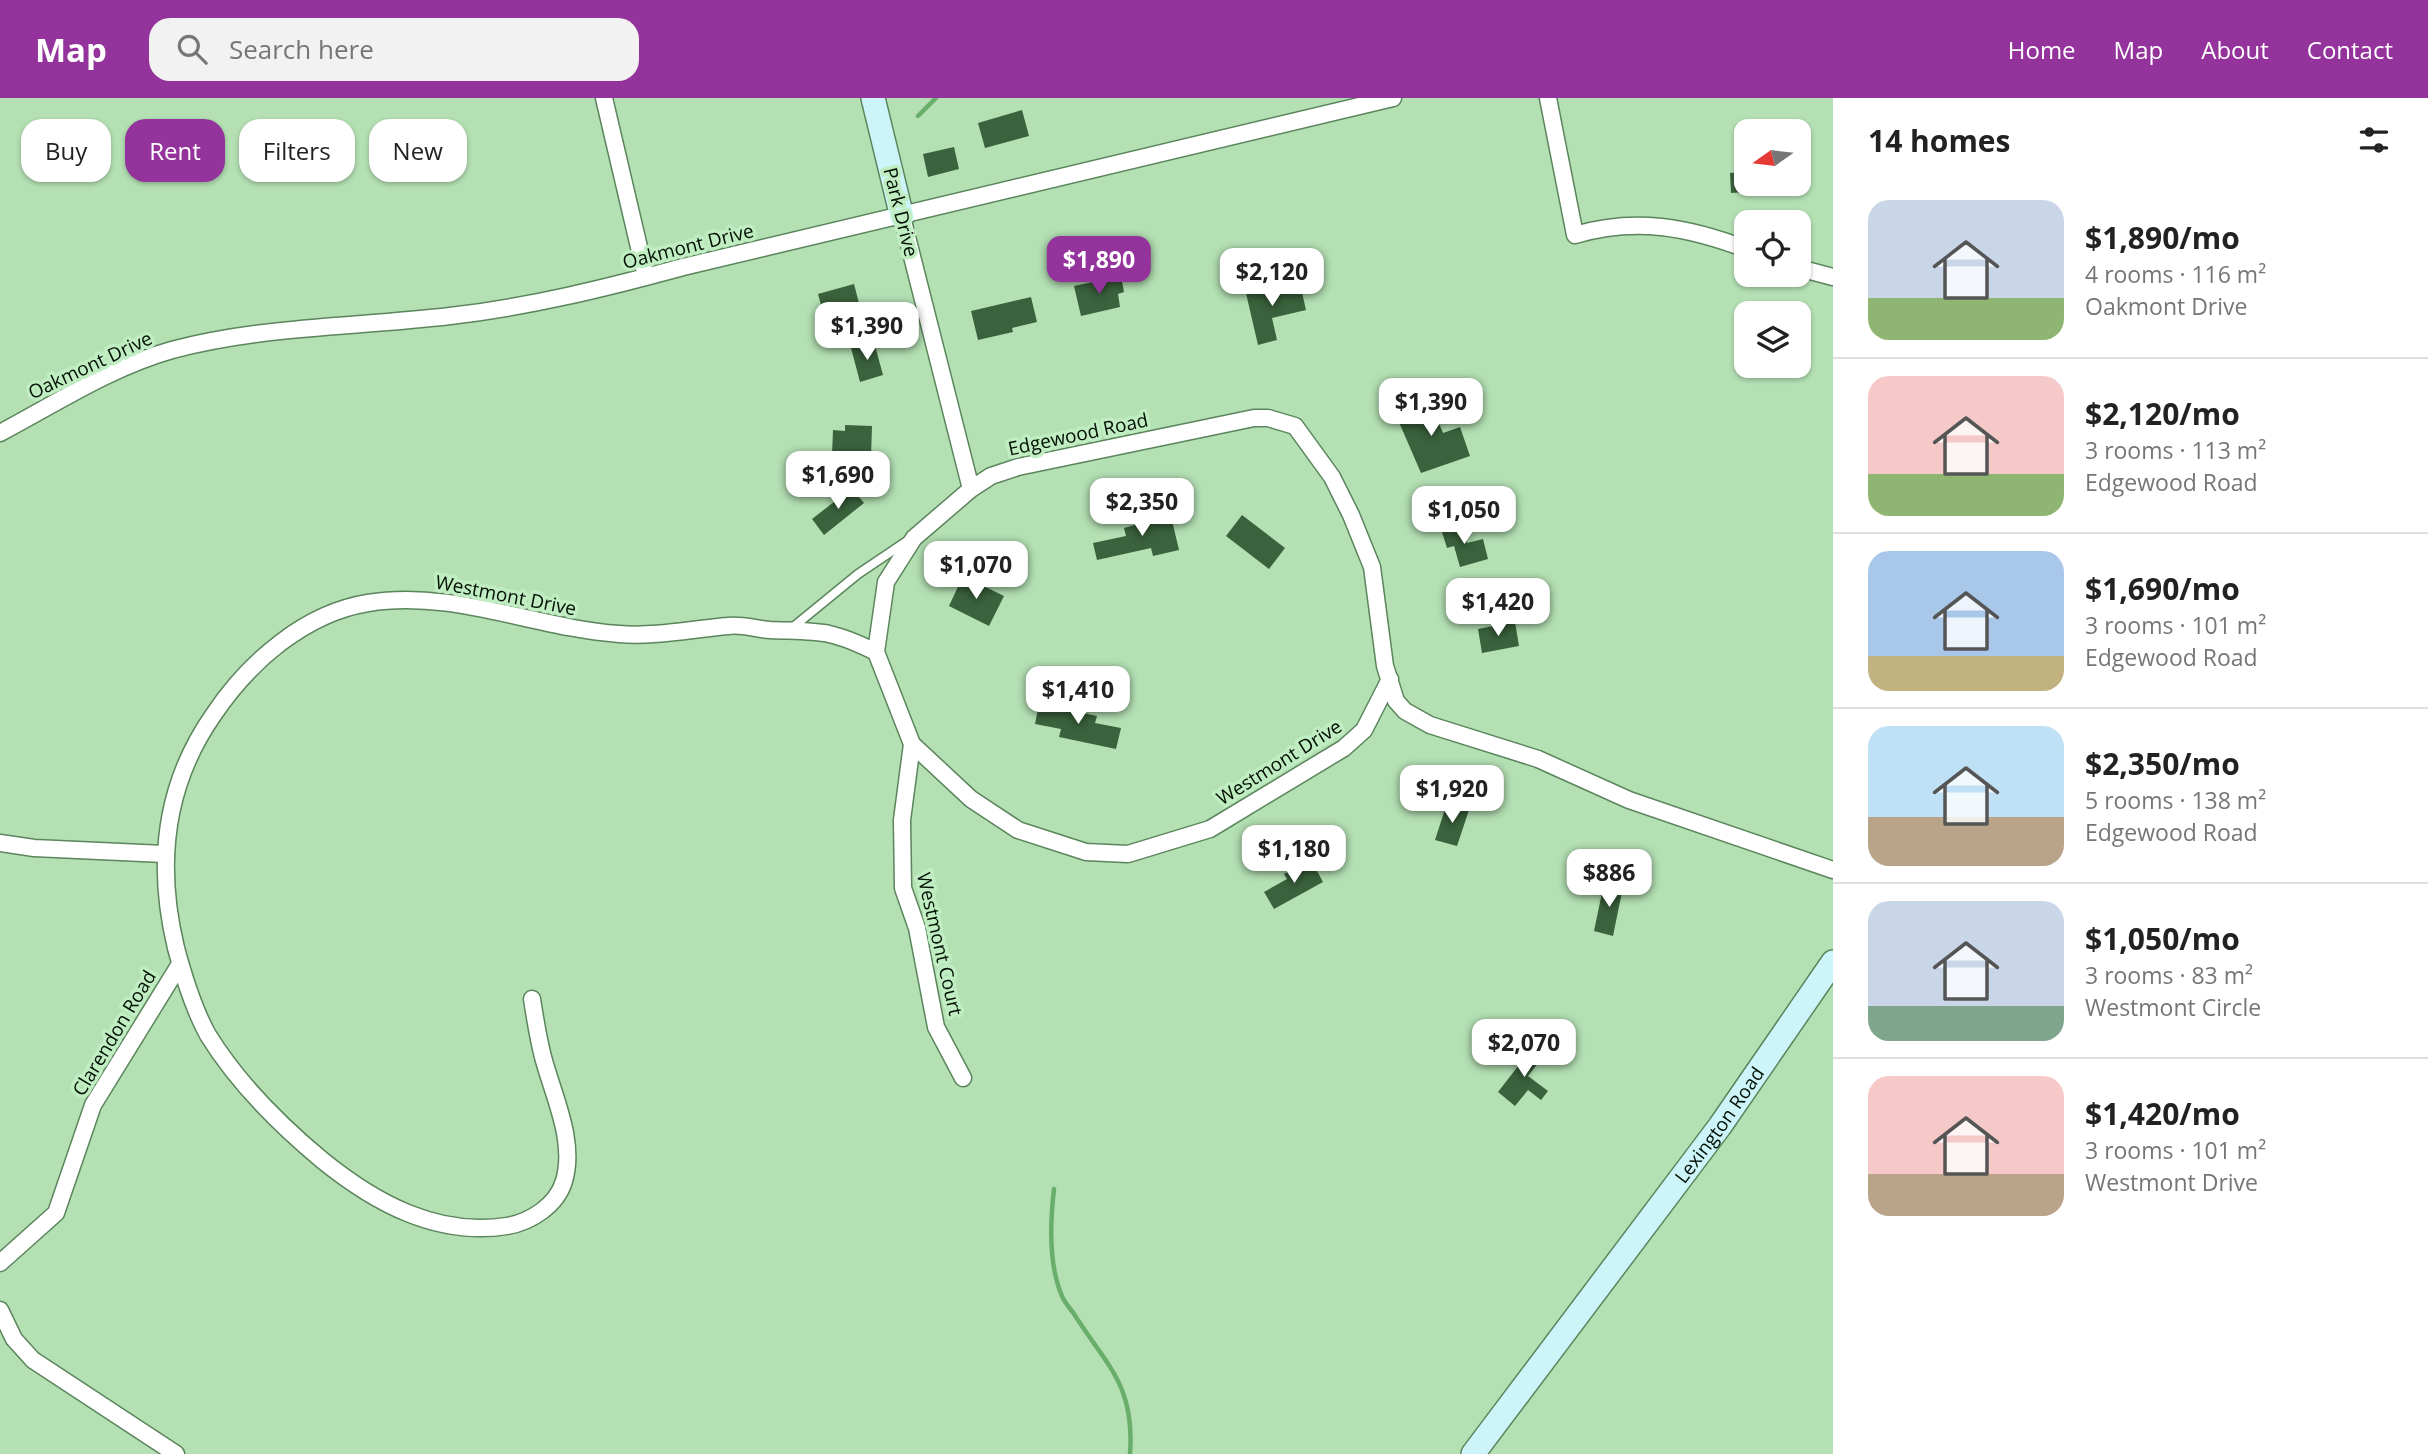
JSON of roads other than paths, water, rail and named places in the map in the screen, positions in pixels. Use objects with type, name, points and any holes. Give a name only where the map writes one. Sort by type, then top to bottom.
[{"type":"main road","name":"Park Drive","points":[[873,98],[902,217]]},
{"type":"main road","name":"Lexington Road","points":[[1473,1454],[1720,1126],[1833,962]]},
{"type":"street","points":[[604,98],[646,277]]},
{"type":"street","name":"Oakmont Drive","points":[[0,433],[97,382],[170,351],[254,335],[488,310],[605,289],[1393,98]]},
{"type":"street","points":[[1548,98],[1575,235],[1607,227],[1649,223],[1734,244]]},
{"type":"street","name":"Park Drive","points":[[902,217],[971,489]]},
{"type":"street","points":[[1811,271],[1833,277]]},
{"type":"street","name":"Edgewood Road","points":[[876,652],[886,582],[917,534],[971,489],[991,476],[1018,467],[1254,418],[1282,421],[1295,426],[1305,436],[1332,477],[1368,554],[1378,595],[1381,652],[1390,679]]},
{"type":"street","name":"Westmont Drive","points":[[532,999],[542,1055],[564,1138],[565,1181],[550,1204],[527,1221],[499,1227],[456,1227],[428,1221],[376,1198],[308,1148],[221,1055],[194,1005],[180,964],[166,897],[164,854],[171,804],[191,751],[216,710],[240,681],[293,634],[330,614],[363,604],[414,599],[461,605],[581,630],[623,634],[666,634],[732,625],[810,629],[839,635],[876,652]]},
{"type":"street","name":"Westmont Court","points":[[876,652],[912,744],[902,820],[903,888],[918,928],[936,1027],[963,1079]]},
{"type":"street","points":[[1390,679],[1396,701],[1405,711],[1430,725],[1485,740],[1629,800],[1833,870]]},
{"type":"street","name":"Westmont Drive","points":[[912,744],[971,799],[1018,830],[1086,852],[1128,854],[1210,829],[1344,748],[1364,730],[1390,679]]},
{"type":"street","points":[[0,843],[34,848],[164,854]]},
{"type":"street","name":"Clarendon Road","points":[[0,1263],[56,1213],[102,1088],[180,964]]},
{"type":"street","points":[[0,1310],[14,1339],[33,1360],[176,1454]]},
{"type":"lane","points":[[789,629],[858,574],[917,534]]},
{"type":"waterway","points":[[918,116],[936,98]]},
{"type":"waterway","points":[[1054,1189],[1051,1243],[1057,1284],[1064,1301],[1117,1378],[1128,1411],[1130,1454]]}]
